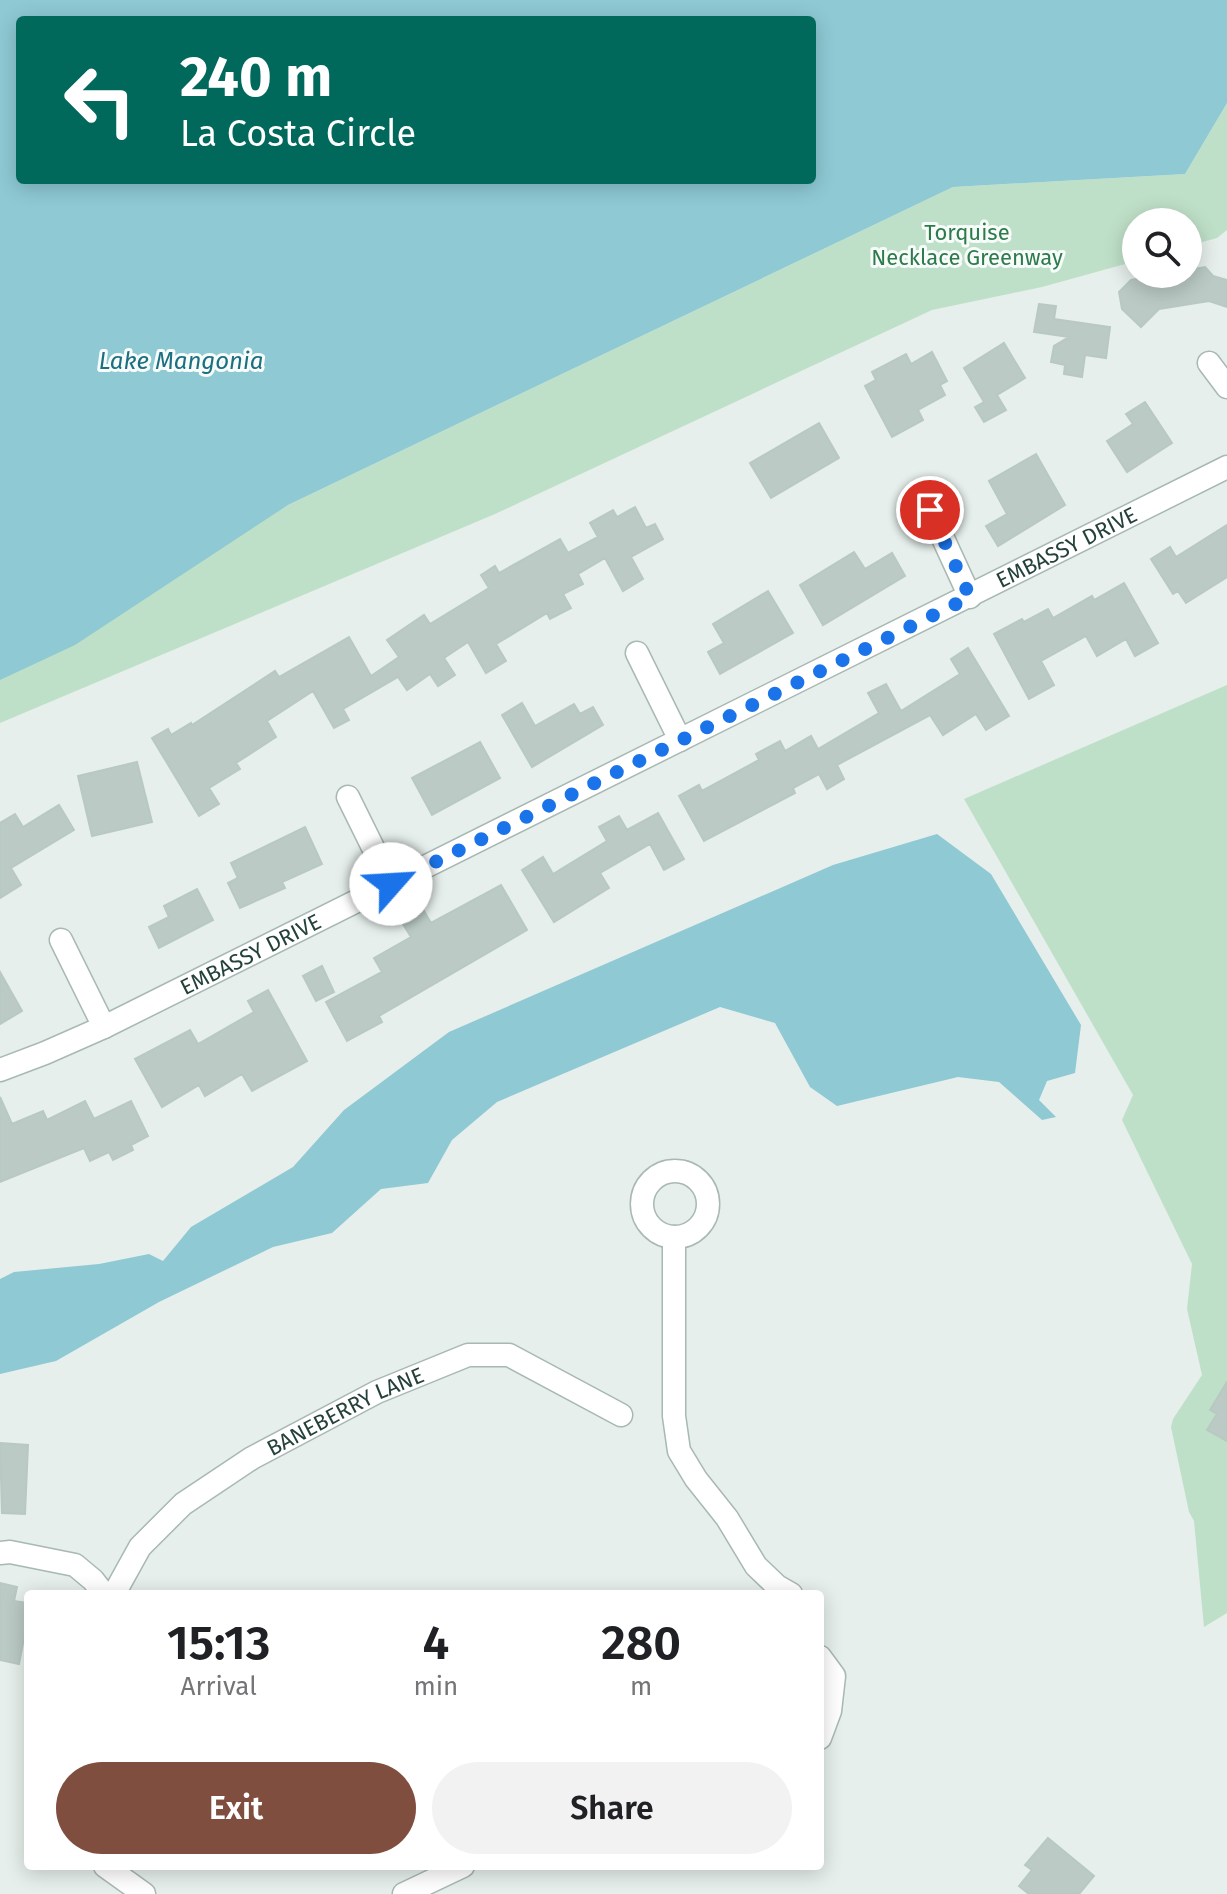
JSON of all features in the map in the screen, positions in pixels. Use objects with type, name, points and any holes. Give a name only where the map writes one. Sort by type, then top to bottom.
[{"type":"street","points":[[1209,363],[1227,387]]},
{"type":"street","name":"EMBASSY DRIVE","points":[[0,1070],[104,1027],[1227,467]]},
{"type":"street","points":[[930,510],[970,597]]},
{"type":"street","points":[[637,653],[680,740]]},
{"type":"street","points":[[348,797],[391,884]]},
{"type":"street","points":[[61,940],[104,1027]]},
{"type":"street","points":[[674,1237],[674,1416],[679,1451],[696,1479],[727,1518],[756,1566],[785,1590]]},
{"type":"street","name":"BANEBERRY LANE","points":[[116,1590],[140,1547],[183,1504],[252,1458],[377,1392],[468,1355],[509,1355],[621,1415]]},
{"type":"street","points":[[0,1553],[10,1552],[75,1565],[101,1590]]},
{"type":"street","points":[[824,1662],[834,1676],[830,1711],[824,1727]]},
{"type":"street","points":[[111,1870],[144,1894]]},
{"type":"street","points":[[404,1894],[455,1870]]},
{"type":"green space","name":"Torquise Necklace Greenway","points":[[1227,103],[1227,230],[1217,238],[1202,242],[1202,208],[1122,208],[1122,265],[1042,287],[932,310],[495,514],[0,723],[0,669],[288,505],[953,187],[1185,174]]},
{"type":"green space","points":[[1227,685],[1227,1613],[1204,1627],[1194,1521],[1189,1512],[1171,1427],[1202,1375],[1187,1309],[1192,1264],[1122,1120],[1133,1095],[964,799]]},
{"type":"water","name":"Lake Mangonia","points":[[0,0],[1227,0],[1227,103],[1185,174],[953,187],[288,505],[75,645],[0,680]]},
{"type":"water","points":[[937,834],[991,874],[1081,1025],[1075,1073],[1047,1081],[1039,1100],[1056,1117],[1042,1120],[999,1082],[958,1077],[837,1106],[810,1087],[775,1023],[720,1007],[497,1102],[452,1140],[428,1183],[381,1189],[332,1233],[273,1247],[159,1302],[56,1361],[0,1374],[0,1279],[14,1272],[99,1264],[149,1254],[163,1261],[191,1227],[293,1167],[344,1110],[449,1032],[833,865]]},
{"type":"building","points":[[1202,268],[1213,276],[1227,280],[1227,307],[1209,301],[1159,309],[1141,327],[1122,309],[1119,292],[1123,288],[1202,288]]},
{"type":"building","points":[[1039,304],[1056,306],[1054,319],[1110,327],[1106,358],[1085,355],[1082,377],[1064,374],[1065,365],[1051,362],[1054,346],[1069,337],[1034,332]]},
{"type":"building","points":[[1004,343],[1025,378],[997,395],[1006,410],[984,422],[975,407],[984,402],[964,368]]},
{"type":"building","points":[[932,352],[947,381],[940,385],[945,395],[918,410],[923,420],[892,437],[865,386],[876,380],[872,372],[906,354],[911,364]]},
{"type":"building","points":[[1145,402],[1172,443],[1127,472],[1107,441],[1133,424],[1126,414]]},
{"type":"building","points":[[819,423],[839,458],[771,498],[750,463]]},
{"type":"building","points":[[1036,454],[1065,505],[998,546],[986,526],[1007,514],[989,481]]},
{"type":"building","points":[[635,507],[646,528],[655,524],[663,539],[631,557],[643,579],[623,591],[605,558],[578,574],[583,584],[563,594],[571,608],[550,619],[547,613],[496,644],[506,661],[486,673],[468,642],[444,658],[455,675],[438,686],[430,674],[407,690],[398,677],[343,709],[349,720],[334,728],[313,691],[267,721],[276,737],[236,763],[240,769],[209,788],[219,804],[199,816],[152,738],[168,729],[171,735],[192,725],[275,671],[279,677],[349,637],[371,676],[399,657],[387,640],[424,615],[430,624],[489,588],[481,575],[495,566],[499,573],[560,539],[568,553],[598,537],[590,523],[613,510],[617,517]]},
{"type":"building","points":[[1227,525],[1227,577],[1186,603],[1178,591],[1173,594],[1151,559],[1170,547],[1176,557]]},
{"type":"building","points":[[854,552],[865,569],[892,553],[905,576],[823,625],[800,585]]},
{"type":"building","points":[[1124,583],[1158,643],[1135,656],[1126,639],[1097,656],[1086,636],[1041,661],[1054,685],[1029,699],[994,634],[1048,609],[1053,618],[1092,596],[1094,600]]},
{"type":"building","points":[[768,591],[793,633],[720,674],[708,652],[724,643],[713,624]]},
{"type":"building","points":[[968,648],[1009,716],[986,730],[976,714],[943,735],[930,715],[837,765],[844,779],[827,789],[819,774],[793,788],[795,793],[704,841],[679,796],[699,785],[702,791],[759,760],[756,754],[780,741],[785,751],[811,736],[818,749],[879,713],[868,693],[886,684],[901,711],[960,674],[951,659]]},
{"type":"building","points":[[522,703],[535,726],[574,704],[580,714],[593,707],[603,725],[532,767],[502,715]]},
{"type":"building","points":[[480,742],[500,778],[432,815],[412,778]]},
{"type":"building","points":[[137,762],[152,822],[92,836],[78,776]]},
{"type":"building","points":[[59,805],[74,830],[11,868],[21,885],[0,898],[0,823],[15,814],[23,827]]},
{"type":"building","points":[[658,813],[684,859],[664,870],[650,844],[600,873],[609,888],[554,922],[522,870],[543,857],[553,874],[607,841],[599,827],[619,816],[627,830]]},
{"type":"building","points":[[305,827],[322,864],[282,882],[285,888],[240,908],[228,883],[238,878],[231,863]]},
{"type":"building","points":[[501,885],[527,930],[379,1016],[382,1022],[347,1041],[326,1002],[382,972],[374,958],[411,937],[403,924],[424,911],[431,923]]},
{"type":"building","points":[[197,889],[213,920],[159,948],[149,927],[169,917],[164,906]]},
{"type":"building","points":[[322,966],[334,992],[316,1001],[303,976]]},
{"type":"building","points":[[0,972],[22,1011],[0,1024]]},
{"type":"building","points":[[268,990],[307,1061],[252,1091],[242,1074],[205,1096],[199,1085],[162,1107],[135,1059],[190,1030],[198,1044],[254,1012],[248,1001]]},
{"type":"building","points":[[0,1097],[12,1124],[43,1111],[47,1120],[85,1101],[94,1119],[131,1101],[148,1136],[131,1145],[133,1150],[113,1160],[109,1152],[90,1161],[84,1148],[0,1182]]},
{"type":"building","points":[[1227,1382],[1227,1441],[1207,1430],[1217,1414],[1210,1410]]},
{"type":"building","points":[[0,1443],[28,1445],[25,1514],[2,1513]]},
{"type":"building","points":[[0,1583],[17,1587],[14,1601],[24,1602],[24,1638],[19,1664],[0,1660]]},
{"type":"building","points":[[1048,1838],[1094,1876],[1079,1894],[1029,1894],[1019,1886],[1032,1870],[1025,1865]]},
{"type":"route","points":[[391,884],[970,597],[930,510]]}]
